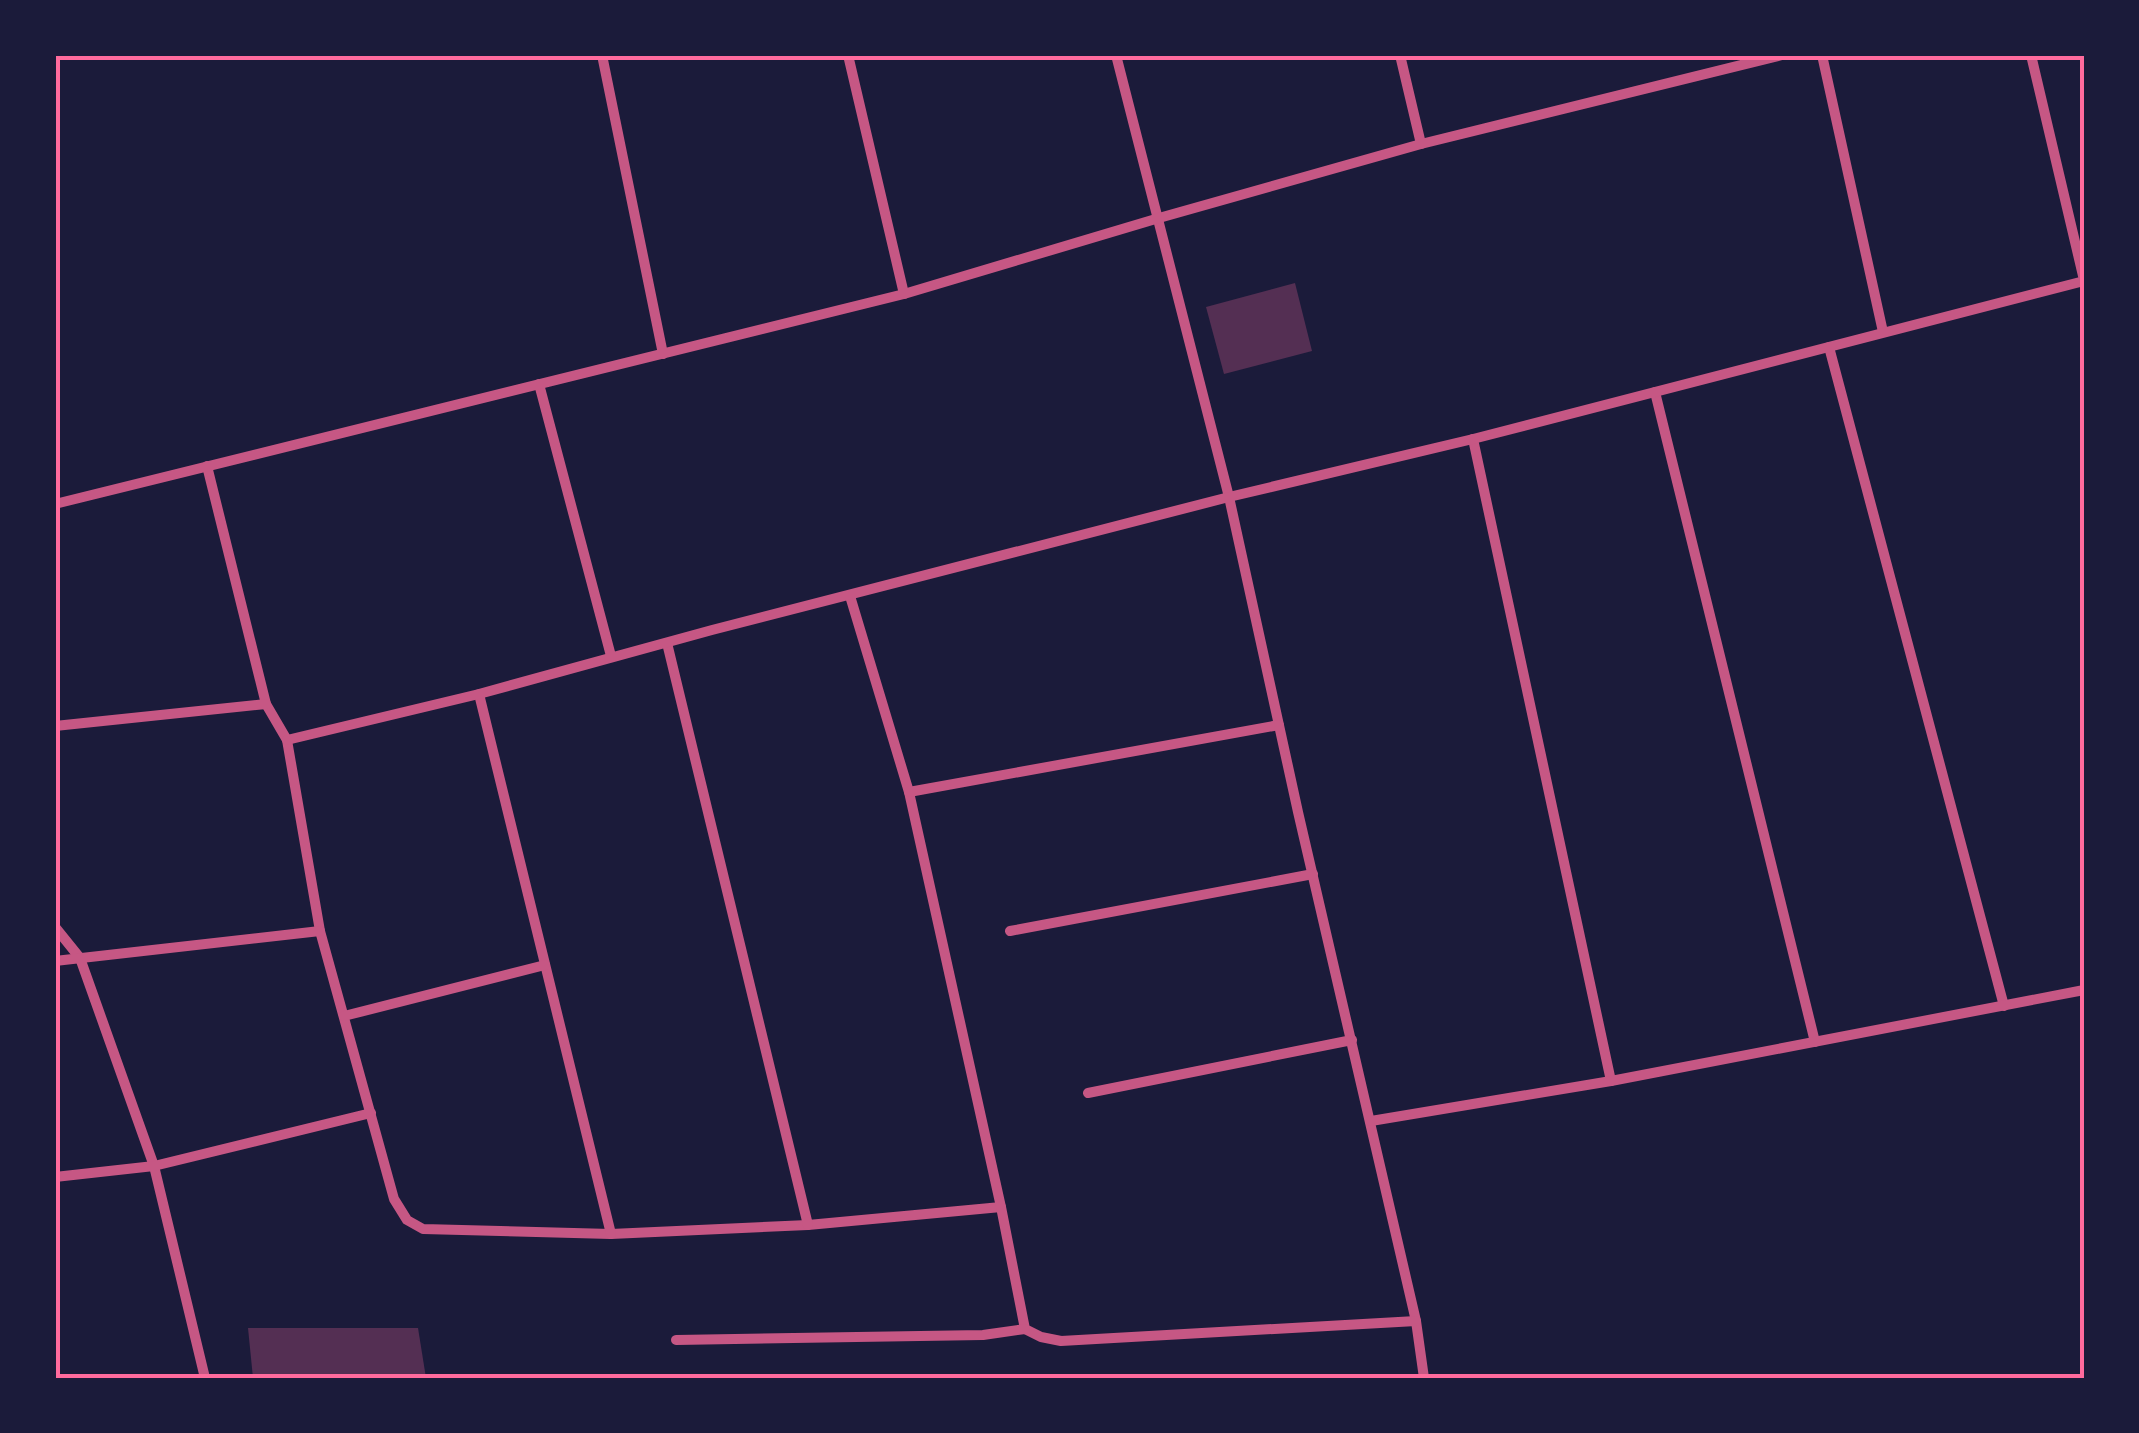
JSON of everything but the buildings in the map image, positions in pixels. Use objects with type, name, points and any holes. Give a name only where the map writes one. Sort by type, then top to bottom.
[{"type":"street","points":[[602,55],[663,354]]},
{"type":"street","points":[[848,55],[904,294]]},
{"type":"street","points":[[1116,55],[1230,497],[1416,1322],[1424,1378]]},
{"type":"street","points":[[1400,55],[1421,144]]},
{"type":"street","points":[[55,504],[904,294],[1421,144],[1782,55]]},
{"type":"street","points":[[1822,55],[1883,332]]},
{"type":"street","points":[[288,740],[479,694],[610,656],[1230,497],[1473,440],[2084,280],[2031,55]]},
{"type":"street","points":[[1829,346],[2004,1006]]},
{"type":"street","points":[[538,384],[610,656]]},
{"type":"street","points":[[1655,392],[1815,1042]]},
{"type":"street","points":[[1473,440],[1611,1081]]},
{"type":"street","points":[[208,466],[266,704],[288,740],[320,930],[394,1199],[407,1220],[424,1229],[610,1234],[808,1225],[1001,1207]]},
{"type":"street","points":[[850,596],[909,792],[1026,1330]]},
{"type":"street","points":[[667,643],[808,1225]]},
{"type":"street","points":[[479,694],[610,1234]]},
{"type":"street","points":[[55,726],[266,704]]},
{"type":"street","points":[[909,792],[1279,726]]},
{"type":"street","points":[[1010,932],[1312,874]]},
{"type":"street","points":[[55,927],[80,958],[154,1166],[205,1378]]},
{"type":"street","points":[[55,960],[320,930]]},
{"type":"street","points":[[344,1016],[545,965]]},
{"type":"street","points":[[1371,1121],[1611,1081],[2084,990]]},
{"type":"street","points":[[1088,1094],[1352,1040]]},
{"type":"street","points":[[55,1178],[154,1166],[371,1113]]},
{"type":"street","points":[[676,1340],[983,1335],[1026,1330],[1060,1340],[1416,1322]]}]
